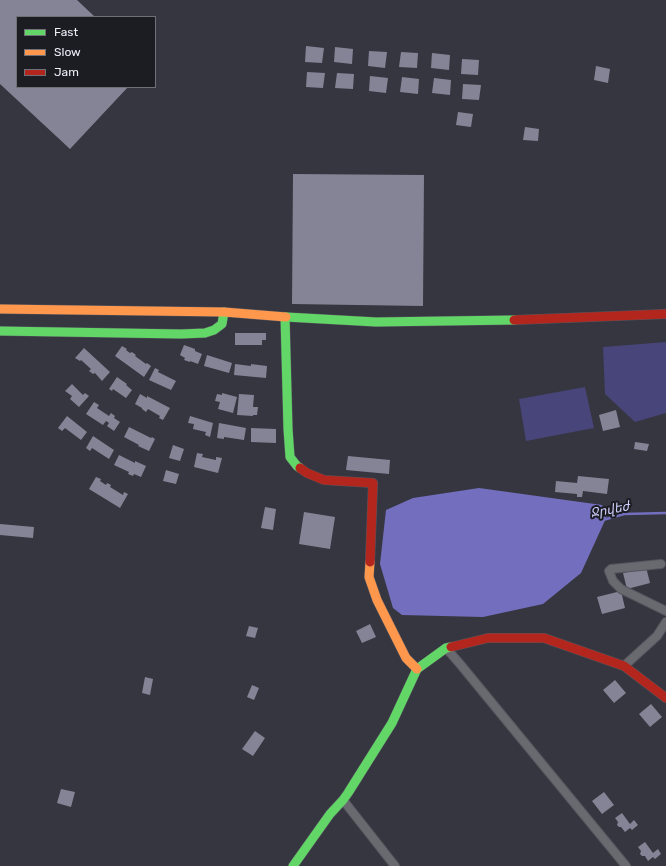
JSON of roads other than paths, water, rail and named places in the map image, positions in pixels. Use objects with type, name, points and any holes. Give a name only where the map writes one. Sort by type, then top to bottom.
[{"type":"street","points":[[0,309],[224,312],[376,322],[666,314]]},
{"type":"street","points":[[0,331],[181,334],[206,333],[214,330],[222,324],[224,312]]},
{"type":"street","points":[[285,317],[290,457],[297,466],[307,473],[324,480],[373,483],[369,577],[377,600],[406,658],[417,669]]},
{"type":"street","points":[[661,564],[612,569],[609,571],[614,581],[621,589],[666,611]]},
{"type":"street","points":[[624,666],[656,636],[666,622]]},
{"type":"street","points":[[293,866],[330,814],[343,800],[392,723],[417,669],[446,648],[488,638],[544,638],[624,666],[666,698]]},
{"type":"street","points":[[446,648],[626,866]]},
{"type":"street","points":[[343,800],[395,866]]},
{"type":"waterway","name":"Ջրվեժ","points":[[603,520],[624,514],[666,513]]}]
